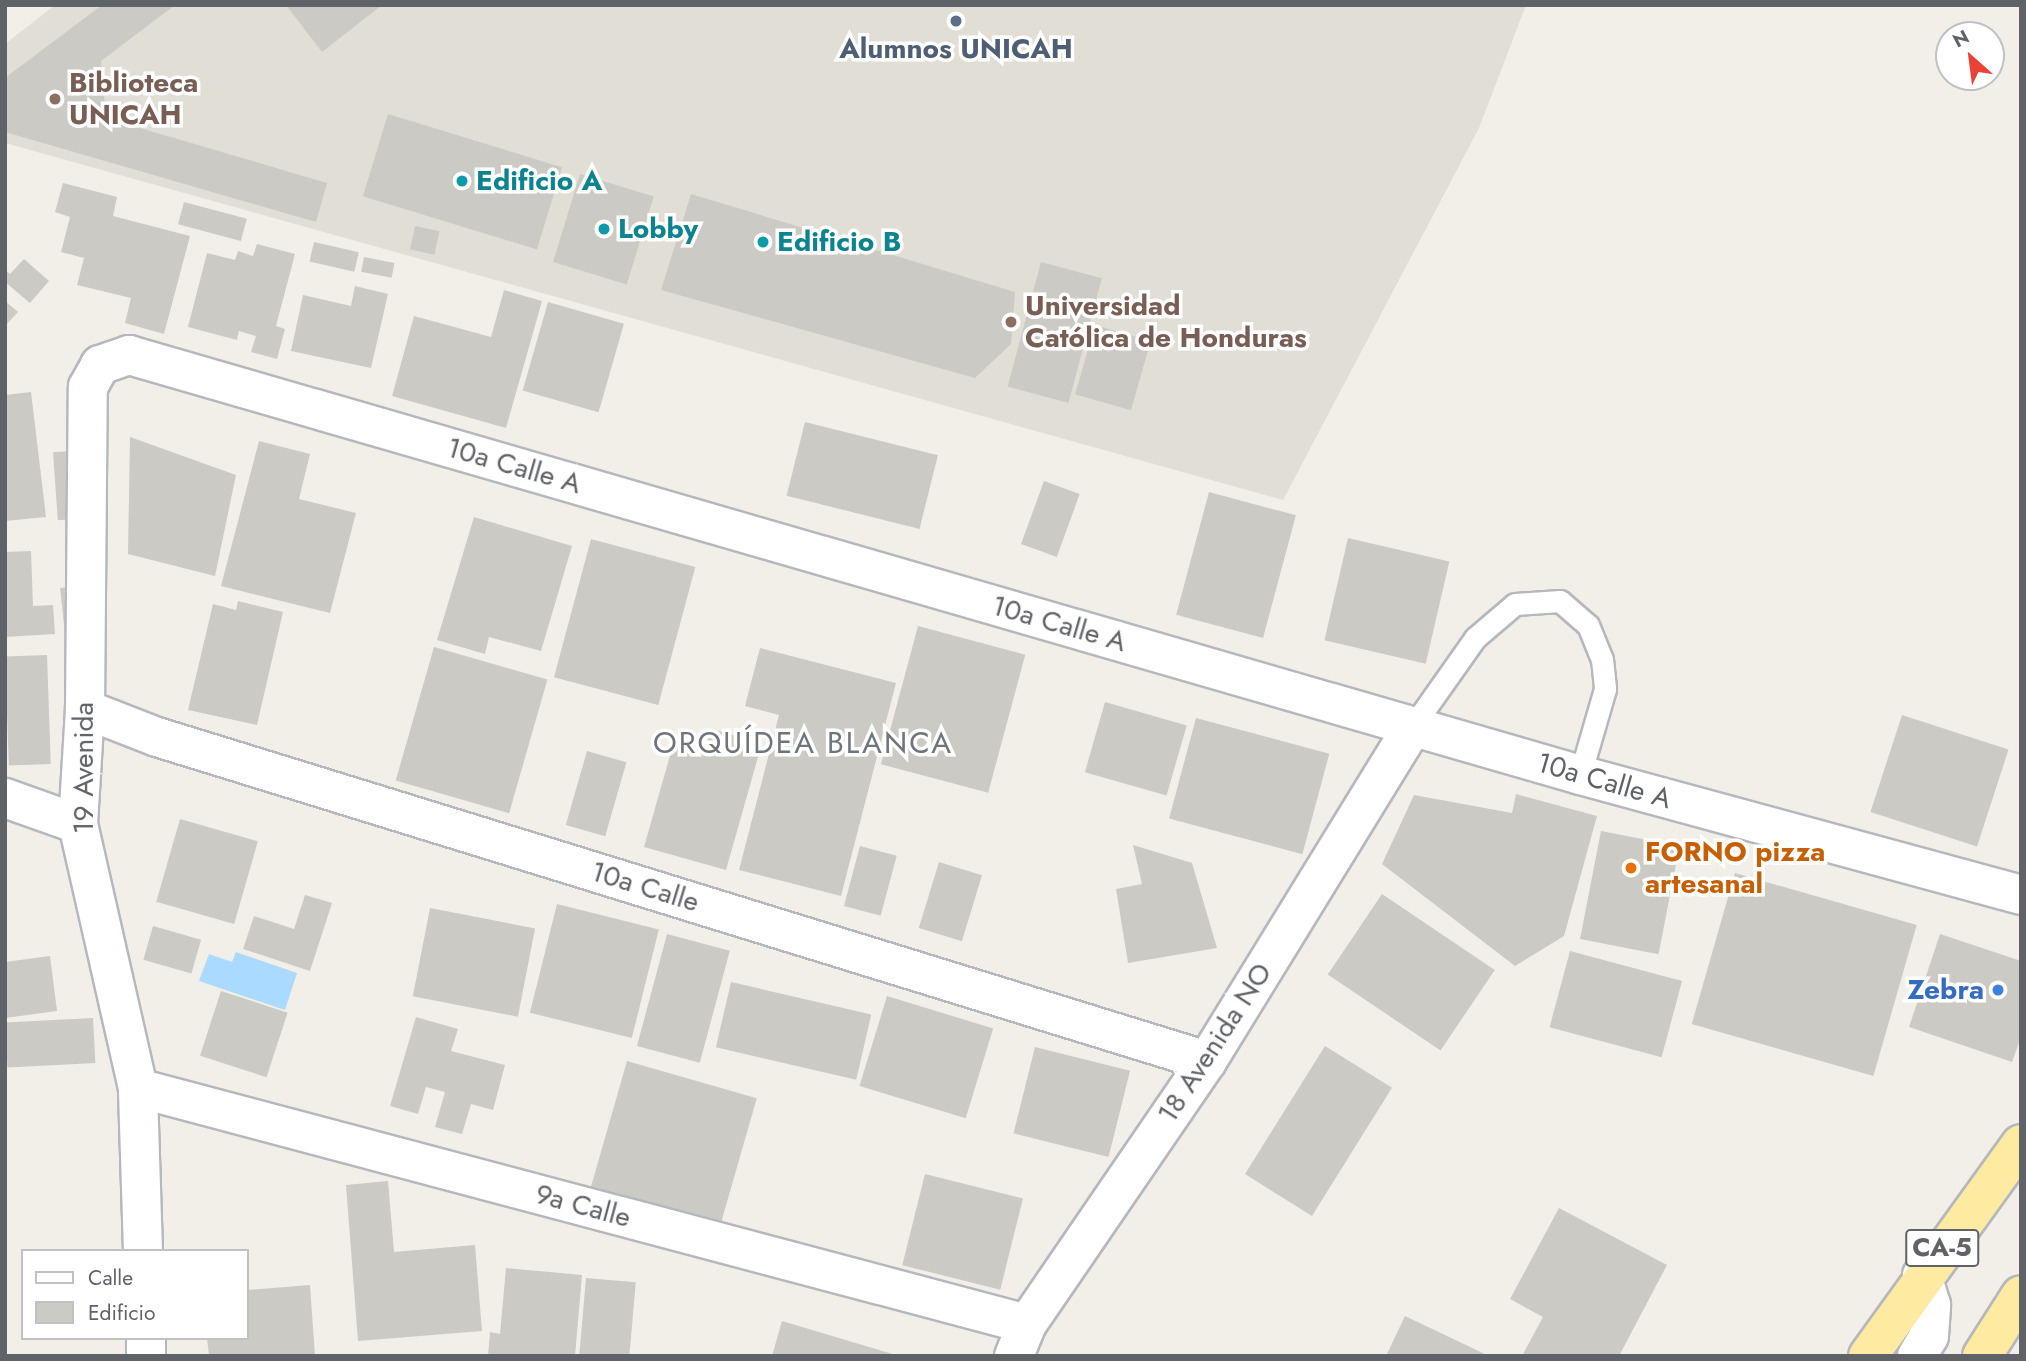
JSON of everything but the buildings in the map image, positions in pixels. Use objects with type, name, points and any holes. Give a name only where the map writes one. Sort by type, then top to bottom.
[{"type":"highway","name":"CA-5","points":[[1868,1356],[1922,1275],[2021,1144]]},
{"type":"highway","points":[[1982,1356],[2021,1295]]},
{"type":"street","name":"10a Calle A","points":[[100,365],[129,355],[1580,775],[2021,895]]},
{"type":"street","name":"19 Avenida","points":[[100,365],[88,387],[85,709],[78,824],[138,1088],[143,1249]]},
{"type":"street","name":"10a Calle","points":[[85,709],[158,737],[1206,1061]]},
{"type":"street","name":"18 Avenida NO","points":[[1020,1340],[1206,1061],[1413,726]]},
{"type":"street","points":[[5,798],[78,824]]},
{"type":"street","name":"9a Calle","points":[[138,1088],[1020,1340]]},
{"type":"street","points":[[1917,1356],[1928,1336],[1931,1305],[1922,1275]]},
{"type":"lane","points":[[1413,726],[1475,638],[1515,604],[1560,601],[1588,625],[1602,659],[1605,689],[1580,775]]},
{"type":"shaded area","name":"Universidad Católica de Honduras","points":[[55,5],[1526,5],[1479,128],[1283,500],[5,143],[5,44]]},
{"type":"water","points":[[236,952],[297,973],[285,1010],[199,981],[209,954],[232,962]]},
{"type":"place","name":"Alumnos UNICAH","points":[[956,21]]},
{"type":"place","name":"Biblioteca UNICAH","points":[[55,99]]},
{"type":"place","name":"Edificio A","points":[[462,181]]},
{"type":"place","name":"Lobby","points":[[604,229]]},
{"type":"place","name":"Edificio B","points":[[763,242]]},
{"type":"place","name":"Universidad Católica de Honduras","points":[[1011,322]]},
{"type":"place","name":"FORNO pizza artesanal","points":[[1631,868]]},
{"type":"place","name":"Zebra","points":[[1998,990]]},
{"type":"district","name":"ORQUÍDEA BLANCA","points":[[803,743]]}]
